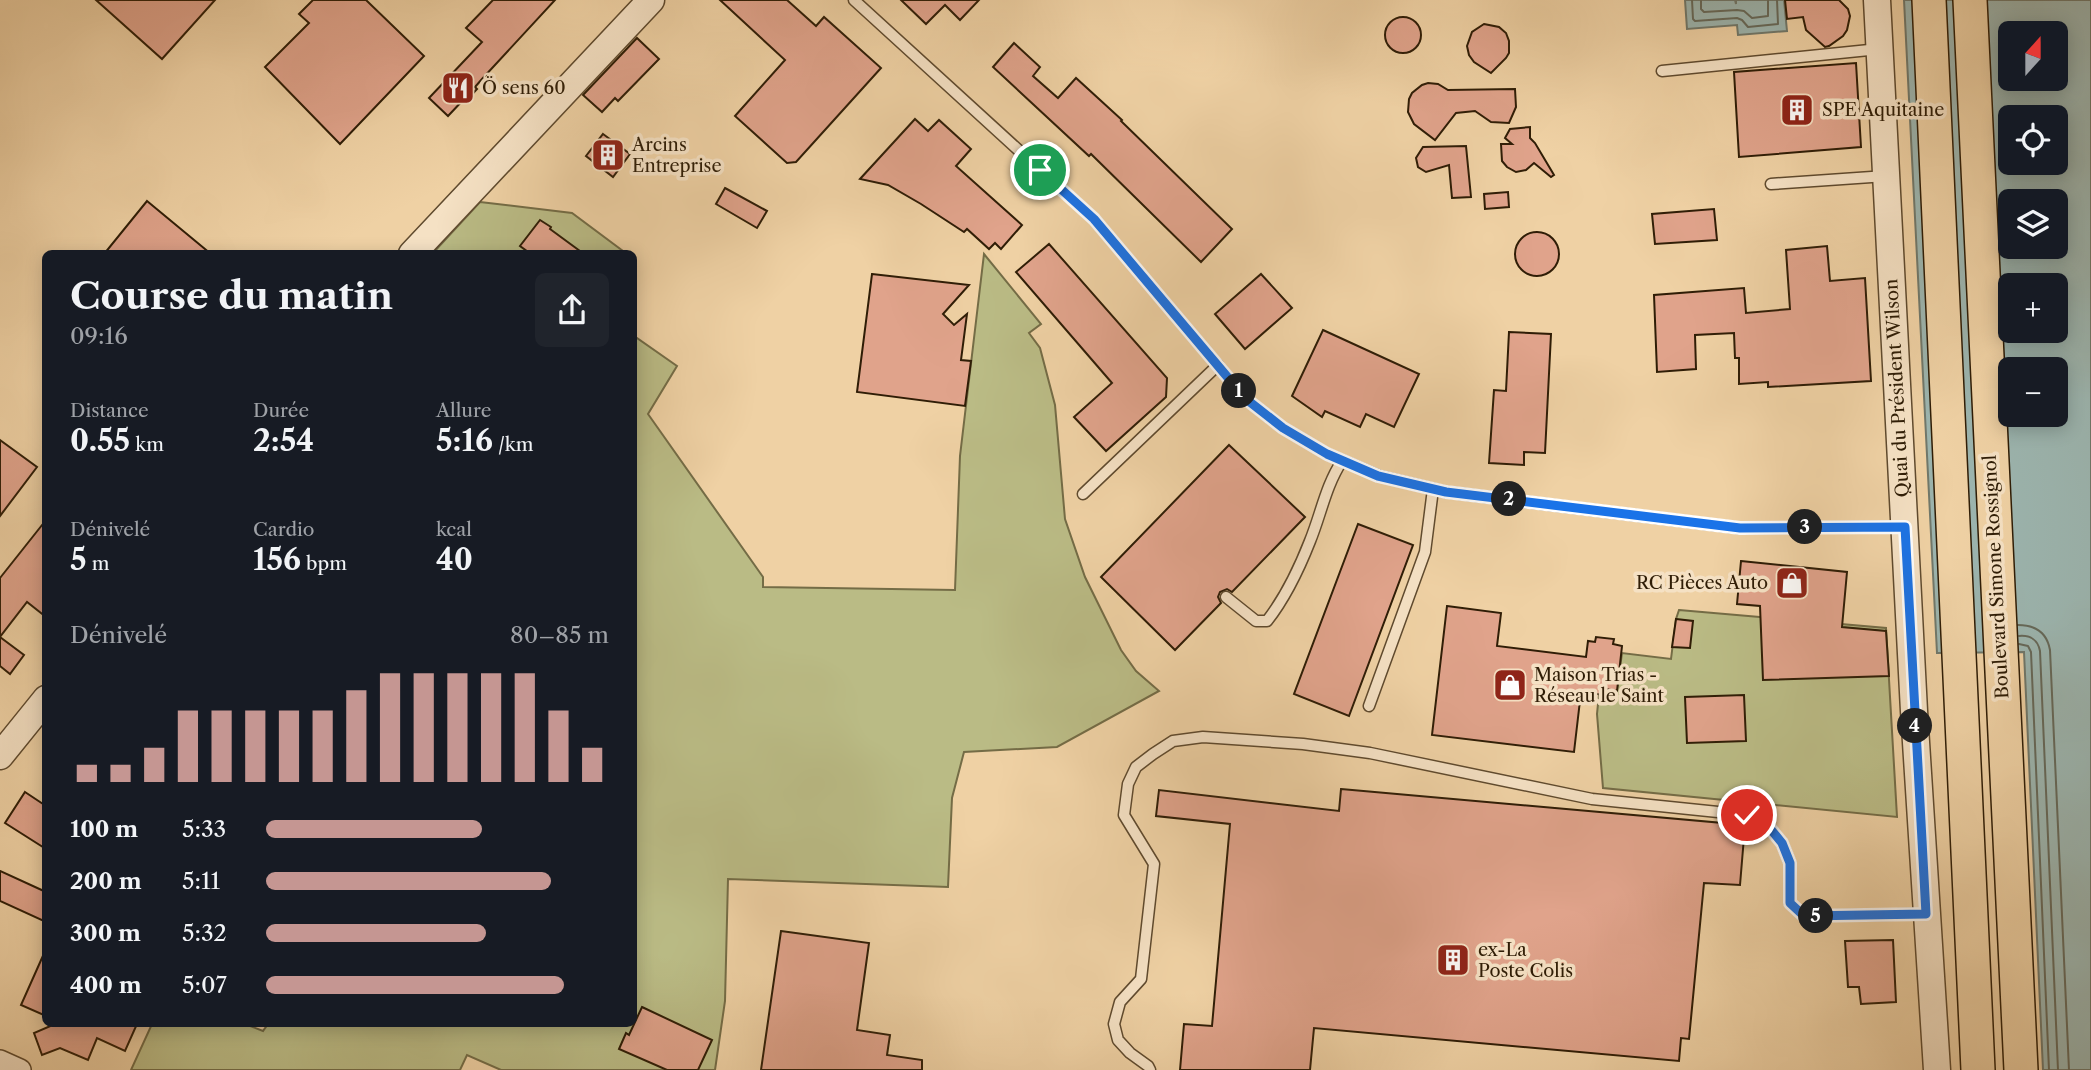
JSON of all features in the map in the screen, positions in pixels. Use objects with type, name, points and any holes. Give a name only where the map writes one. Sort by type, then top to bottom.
[{"type":"main road","points":[[1929,0],[1978,1070]]},
{"type":"main road","name":"Boulevard Simone Rossignol","points":[[1970,0],[2021,1070]]},
{"type":"street","points":[[416,250],[651,0]]},
{"type":"street","name":"Quai du Président Wilson","points":[[1877,0],[1926,914],[1937,1070]]},
{"type":"street","points":[[0,756],[42,704]]},
{"type":"street","points":[[0,1061],[20,1070]]},
{"type":"lane","points":[[853,0],[1094,219],[1246,399],[1283,428],[1342,461],[1378,476],[1433,489],[1740,528],[1905,527]]},
{"type":"lane","points":[[1662,71],[1879,49]]},
{"type":"lane","points":[[1771,184],[1886,176]]},
{"type":"lane","points":[[1083,494],[1218,365]]},
{"type":"lane","points":[[1226,597],[1256,621],[1267,621],[1281,603],[1304,555],[1333,475],[1342,461]]},
{"type":"lane","points":[[1369,706],[1425,552],[1433,489]]},
{"type":"lane","points":[[1150,1070],[1118,1040],[1114,1024],[1120,1002],[1142,979],[1154,864],[1124,815],[1128,784],[1136,767],[1173,741],[1203,737],[1303,744],[1370,753],[1592,799],[1747,815],[1768,826],[1782,843],[1790,863],[1790,903],[1804,916],[1926,914]]},
{"type":"green space","points":[[480,202],[572,213],[622,250],[436,250]]},
{"type":"green space","points":[[984,254],[1041,324],[1029,333],[1040,348],[1055,405],[1065,519],[1085,577],[1121,650],[1136,671],[1159,691],[1057,747],[964,752],[952,798],[948,887],[728,879],[725,1001],[715,1070],[501,1070],[467,1055],[460,1070],[131,1070],[151,1027],[253,1027],[263,1031],[266,1027],[637,1027],[637,338],[677,366],[648,414],[763,577],[763,587],[955,590],[960,456]]},
{"type":"green space","points":[[1679,610],[1886,628],[1897,817],[1603,788],[1597,714],[1599,694],[1604,695],[1605,689],[1617,690],[1622,653],[1671,659]]},
{"type":"water","points":[[1685,0],[1735,0],[1736,4],[1736,0],[1784,0],[1787,31],[1738,35],[1737,25],[1687,29]]},
{"type":"water","points":[[1904,0],[2091,0],[2091,1070],[2043,1070],[2024,652],[1937,653]]},
{"type":"building","points":[[96,0],[215,0],[162,59]]},
{"type":"building","points":[[313,0],[366,0],[424,56],[340,144],[265,67],[309,23],[299,14]]},
{"type":"building","points":[[493,0],[555,0],[482,79],[467,100],[465,98],[448,116],[429,98],[482,42],[466,28]]},
{"type":"building","points":[[720,0],[787,0],[816,26],[824,17],[881,68],[796,162],[787,163],[735,116],[785,60]]},
{"type":"building","points":[[901,0],[979,0],[960,20],[945,5],[926,24]]},
{"type":"building","points":[[1785,0],[1839,0],[1848,9],[1850,16],[1847,30],[1843,36],[1825,47],[1806,30],[1803,17],[1787,19]]},
{"type":"building","points":[[1403,17],[1416,22],[1421,35],[1416,48],[1403,53],[1390,48],[1385,35],[1390,22]]},
{"type":"building","points":[[1484,24],[1499,27],[1506,33],[1509,41],[1509,53],[1491,73],[1474,62],[1467,46],[1472,32]]},
{"type":"building","points":[[637,38],[659,59],[618,101],[615,98],[602,112],[583,95]]},
{"type":"building","points":[[1014,43],[1040,67],[1033,76],[1058,98],[1076,78],[1232,229],[1201,262],[1091,154],[1089,156],[993,67]]},
{"type":"building","name":"SPE Aquitaine","points":[[1856,63],[1861,147],[1739,157],[1734,72]]},
{"type":"building","points":[[1428,83],[1438,84],[1448,90],[1515,89],[1516,107],[1509,123],[1491,122],[1475,111],[1456,113],[1435,140],[1414,124],[1408,112],[1412,93]]},
{"type":"building","points":[[915,119],[928,131],[939,120],[971,149],[956,166],[1022,225],[1001,249],[995,243],[989,249],[967,229],[964,232],[888,185],[860,179]]},
{"type":"building","points":[[1530,127],[1530,138],[1554,175],[1551,177],[1534,163],[1526,170],[1516,172],[1502,161],[1501,144],[1512,144],[1505,138],[1510,129]]},
{"type":"building","name":"Arcins Entreprise","points":[[603,134],[630,154],[613,177],[586,156]]},
{"type":"building","points":[[1466,146],[1471,197],[1452,198],[1449,165],[1426,172],[1418,167],[1416,158],[1423,147]]},
{"type":"building","points":[[725,188],[767,211],[757,228],[716,204]]},
{"type":"building","points":[[1508,192],[1509,207],[1485,209],[1484,194]]},
{"type":"building","points":[[147,201],[206,250],[107,250]]},
{"type":"building","points":[[1714,209],[1717,240],[1655,244],[1652,214]]},
{"type":"building","points":[[540,220],[579,250],[526,250],[520,246]]},
{"type":"building","points":[[1537,232],[1552,239],[1559,254],[1552,269],[1537,276],[1522,269],[1515,254],[1522,239]]},
{"type":"building","points":[[1049,244],[1167,378],[1166,397],[1106,451],[1074,417],[1112,383],[1016,272]]},
{"type":"building","points":[[1827,246],[1830,281],[1865,278],[1871,381],[1768,387],[1768,382],[1739,384],[1739,358],[1735,358],[1734,333],[1695,335],[1696,369],[1657,372],[1654,295],[1744,288],[1746,313],[1790,309],[1786,250]]},
{"type":"building","points":[[872,274],[969,285],[943,314],[954,325],[967,314],[961,360],[971,361],[965,406],[857,392]]},
{"type":"building","points":[[1261,274],[1292,308],[1245,349],[1215,314]]},
{"type":"building","points":[[1323,330],[1419,374],[1394,427],[1366,414],[1360,427],[1325,411],[1322,417],[1292,396]]},
{"type":"building","points":[[1509,332],[1551,334],[1545,453],[1524,452],[1524,465],[1489,463],[1494,390],[1506,391]]},
{"type":"building","points":[[0,440],[37,467],[0,516]]},
{"type":"building","points":[[1229,445],[1305,517],[1232,592],[1227,589],[1220,592],[1218,597],[1221,603],[1175,650],[1101,577]]},
{"type":"building","points":[[1358,524],[1413,545],[1349,716],[1294,694]]},
{"type":"building","points":[[42,525],[42,614],[27,602],[0,637],[0,578]]},
{"type":"building","points":[[1741,561],[1847,572],[1842,627],[1886,631],[1889,676],[1763,680],[1760,606],[1737,604]]},
{"type":"building","points":[[1447,606],[1501,613],[1497,646],[1586,657],[1588,641],[1595,642],[1596,637],[1614,639],[1613,644],[1622,646],[1617,691],[1605,689],[1604,695],[1581,692],[1574,752],[1432,735]]},
{"type":"building","points":[[1676,619],[1693,621],[1690,648],[1672,647]]},
{"type":"building","points":[[0,637],[24,655],[10,674],[0,666]]},
{"type":"building","points":[[1744,695],[1746,741],[1687,743],[1685,697]]},
{"type":"building","name":"ex-La Poste Colis","points":[[1341,789],[1745,825],[1740,885],[1704,883],[1689,1039],[1681,1038],[1679,1061],[1314,1028],[1310,1070],[1180,1070],[1184,1024],[1212,1026],[1230,824],[1156,816],[1159,790],[1339,811]]},
{"type":"building","points":[[25,792],[42,803],[42,846],[5,823]]},
{"type":"building","points":[[0,871],[42,890],[42,920],[0,901]]},
{"type":"building","points":[[781,931],[869,943],[857,1030],[890,1035],[887,1055],[922,1060],[922,1070],[761,1070]]},
{"type":"building","points":[[1893,940],[1896,1002],[1861,1004],[1859,987],[1848,987],[1845,941]]},
{"type":"building","points":[[42,958],[42,1014],[21,1005]]},
{"type":"building","points":[[642,1007],[712,1040],[698,1070],[667,1070],[619,1049],[626,1033],[629,1035],[633,1027],[637,1027],[637,1018]]},
{"type":"building","points":[[48,1027],[136,1027],[125,1051],[97,1038],[88,1060],[60,1048],[42,1055],[34,1033]]},
{"type":"place","name":"Ö sens 60","points":[[458,88]]},
{"type":"place","name":"SPE Aquitaine","points":[[1797,110]]},
{"type":"place","name":"Arcins Entreprise","points":[[608,155]]},
{"type":"place","name":"RC Pièces Auto","points":[[1792,583]]},
{"type":"place","name":"Maison Trias - Réseau le Saint","points":[[1510,685]]},
{"type":"place","name":"ex-La Poste Colis","points":[[1453,960]]},
{"type":"route","points":[[1040,170],[1094,219],[1246,399],[1283,428],[1327,454],[1378,476],[1446,492],[1740,528],[1905,527],[1926,914],[1804,916],[1790,903],[1790,863],[1782,843],[1768,826],[1747,815]]}]
